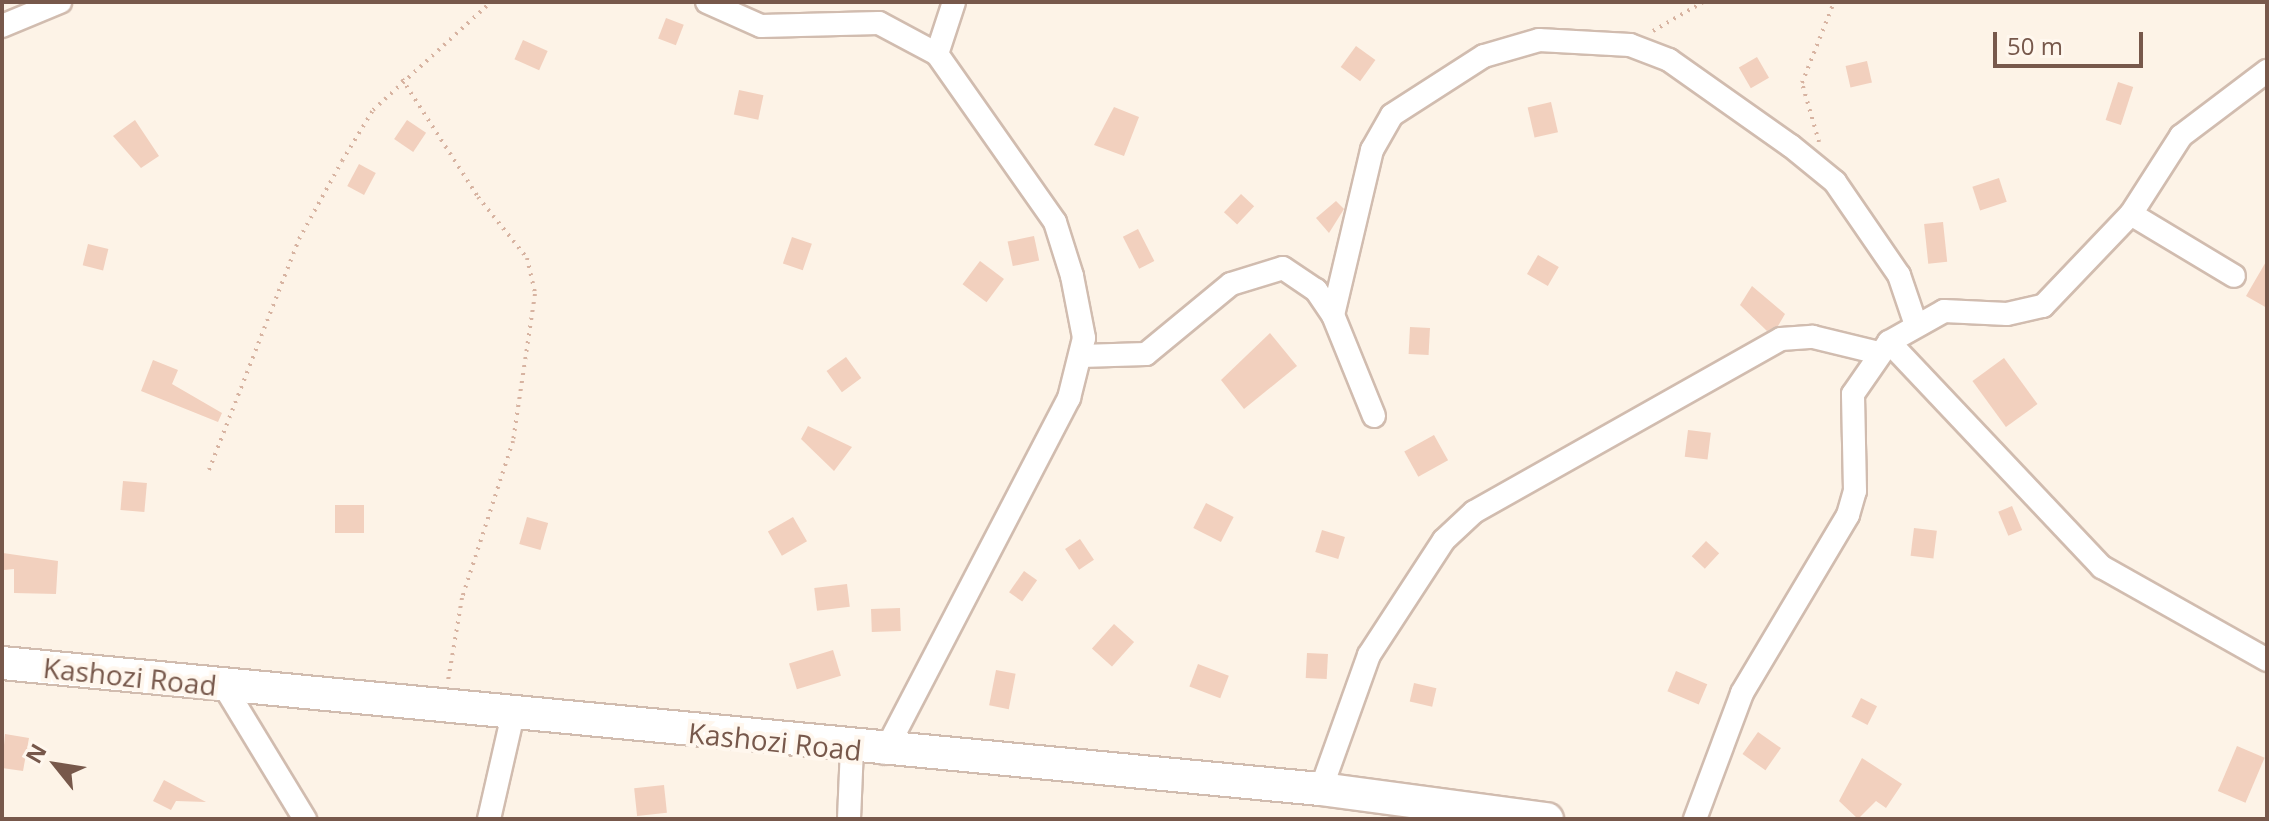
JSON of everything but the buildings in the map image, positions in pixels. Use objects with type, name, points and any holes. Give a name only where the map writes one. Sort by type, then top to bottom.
[{"type":"main road","name":"Kashozi Road","points":[[2,663],[884,753],[1321,789],[1547,819]]},
{"type":"street","points":[[2,26],[60,2]]},
{"type":"street","points":[[707,2],[761,26],[879,23],[937,54],[1055,222],[1081,318],[1081,356],[1069,398],[992,554],[884,753]]},
{"type":"street","points":[[937,54],[954,2]]},
{"type":"street","points":[[1333,315],[1372,150],[1392,115],[1484,56],[1539,40],[1630,45],[1703,83],[1835,182],[1899,275],[1915,322]]},
{"type":"street","points":[[1695,819],[1742,693],[1848,515],[1855,491],[1853,394],[1884,348],[1915,322],[1944,311],[2007,314],[2043,306],[2131,214],[2181,136],[2267,71]]},
{"type":"street","points":[[2131,214],[2234,276]]},
{"type":"street","points":[[1081,356],[1146,354],[1231,284],[1268,268],[1299,276],[1333,315],[1374,416]]},
{"type":"street","points":[[1321,789],[1369,655],[1444,540],[1474,512],[1781,339],[1813,337],[1884,348],[2102,567],[2267,660]]},
{"type":"street","points":[[224,686],[305,819]]},
{"type":"street","points":[[489,819],[513,714]]},
{"type":"street","points":[[849,819],[852,748]]},
{"type":"path","points":[[209,470],[299,239],[373,110],[402,79],[491,2]]},
{"type":"path","points":[[1630,45],[1703,2]]},
{"type":"path","points":[[1834,2],[1802,83],[1835,182]]},
{"type":"path","points":[[402,79],[478,197],[527,258],[535,294],[513,441],[462,598],[444,707]]}]
